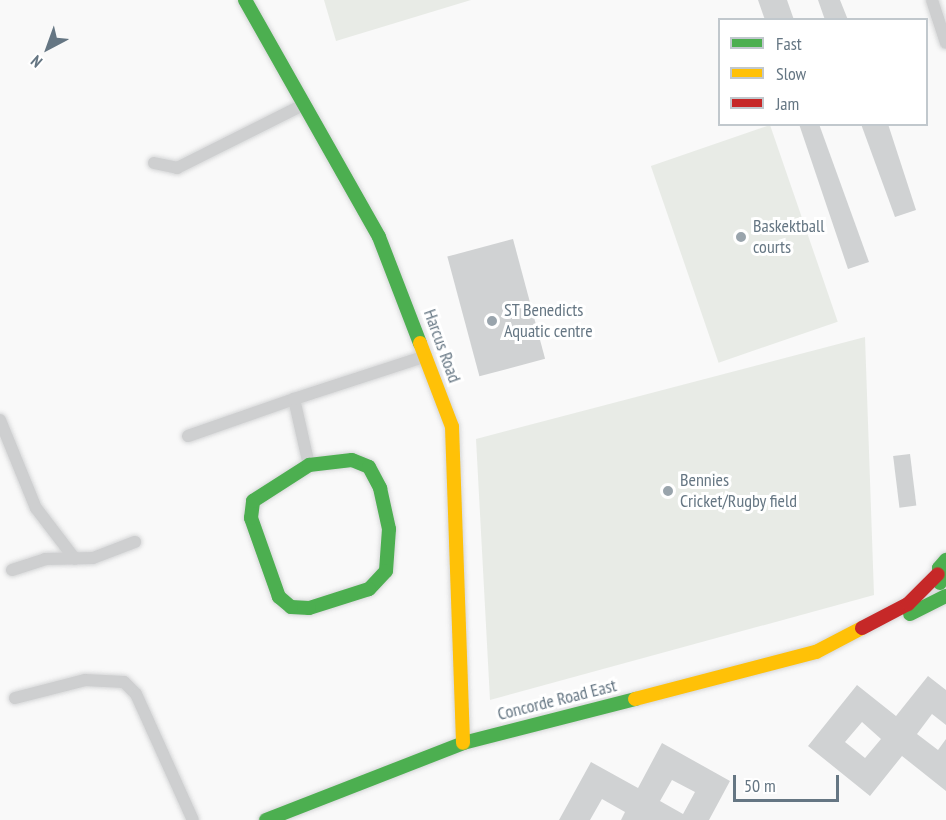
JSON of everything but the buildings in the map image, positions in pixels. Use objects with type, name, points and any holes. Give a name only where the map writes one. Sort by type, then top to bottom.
[{"type":"street","name":"Harcus Road","points":[[245,0],[371,221],[452,427],[463,743]]},
{"type":"street","points":[[932,0],[946,43]]},
{"type":"street","points":[[154,163],[177,168],[303,105]]},
{"type":"street","points":[[188,436],[426,356]]},
{"type":"street","points":[[294,399],[309,465]]},
{"type":"street","points":[[0,420],[24,484],[75,559]]},
{"type":"street","points":[[352,460],[369,467],[387,512],[388,561],[381,579],[369,589],[299,609],[279,597],[251,509],[264,490],[309,465],[352,460]]},
{"type":"street","points":[[12,570],[45,559],[75,559],[135,542]]},
{"type":"street","name":"Concorde Road East","points":[[266,820],[463,743],[816,652],[862,632],[919,596],[946,560]]},
{"type":"street","points":[[938,573],[946,590]]},
{"type":"street","name":"Concorde Road East","points":[[862,632],[893,624],[946,596]]},
{"type":"street","points":[[15,698],[85,680],[116,678],[136,694],[152,736],[193,820]]},
{"type":"shaded area","points":[[324,0],[471,0],[336,41]]},
{"type":"shaded area","name":"Baskektball courts","points":[[770,126],[838,322],[719,363],[651,166]]},
{"type":"shaded area","points":[[865,337],[874,595],[490,700],[476,439]]},
{"type":"traffic: fast","points":[[245,0],[379,237],[420,343]]},
{"type":"traffic: fast","points":[[352,460],[369,467],[380,488],[389,529],[386,571],[369,589],[309,608],[291,607],[279,597],[251,518],[253,501],[309,465],[352,460]]},
{"type":"traffic: fast","points":[[940,583],[939,568],[946,560]]},
{"type":"traffic: fast","points":[[910,614],[946,596]]},
{"type":"traffic: fast","points":[[266,820],[463,743],[635,699]]},
{"type":"traffic: slow","points":[[420,343],[452,427],[463,743]]},
{"type":"traffic: slow","points":[[635,699],[816,652],[862,628]]},
{"type":"traffic: jam","points":[[862,628],[908,604],[938,574]]},
{"type":"place","name":"Baskektball courts","points":[[741,237]]},
{"type":"place","name":"ST Benedicts Aquatic centre","points":[[492,321]]},
{"type":"place","name":"Bennies Cricket/Rugby field","points":[[668,491]]}]
